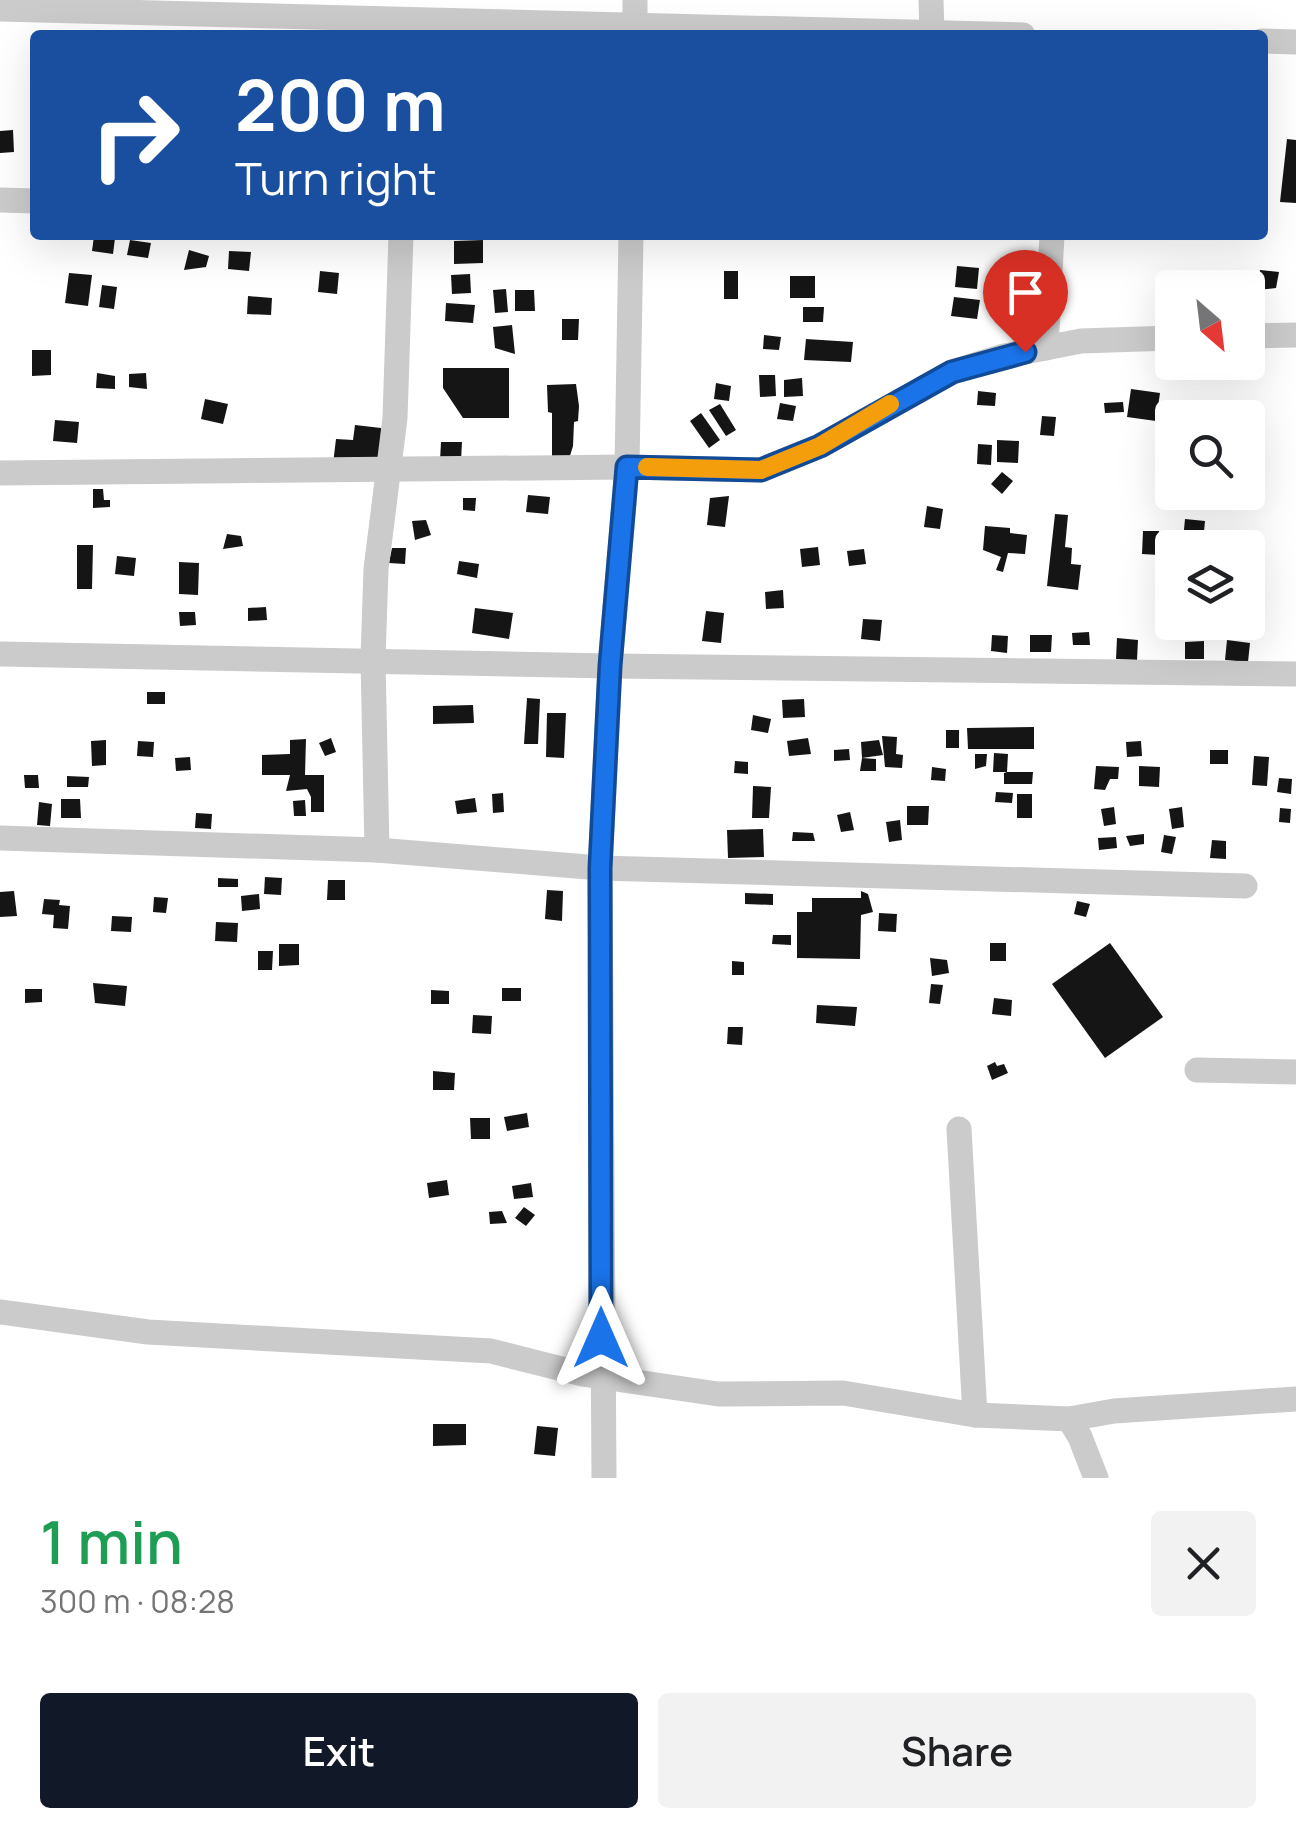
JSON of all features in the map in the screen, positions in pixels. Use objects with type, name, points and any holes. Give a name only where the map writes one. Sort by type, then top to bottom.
[{"type":"street","points":[[635,30],[636,0]]},
{"type":"street","points":[[931,0],[932,30]]},
{"type":"street","points":[[0,9],[408,28],[559,30]]},
{"type":"street","points":[[1268,41],[1296,42]]},
{"type":"street","points":[[0,200],[30,201]]},
{"type":"street","points":[[377,850],[373,660],[376,569],[395,418],[402,240]]},
{"type":"street","points":[[604,1478],[600,868],[610,666],[627,467],[631,240]]},
{"type":"street","points":[[1046,348],[1052,240]]},
{"type":"street","points":[[1265,336],[1296,335]]},
{"type":"street","points":[[0,473],[627,467],[761,470],[820,446],[952,372],[1081,340],[1155,338]]},
{"type":"street","points":[[0,654],[1296,674]]},
{"type":"street","points":[[0,838],[377,850],[600,868],[1246,886]]},
{"type":"street","points":[[1196,1070],[1296,1072]]},
{"type":"street","points":[[959,1128],[975,1415]]},
{"type":"street","points":[[0,1312],[148,1332],[491,1351],[601,1378],[718,1394],[843,1393],[975,1415],[1070,1419],[1114,1411],[1296,1399]]},
{"type":"street","points":[[1070,1419],[1096,1478]]},
{"type":"building","points":[[13,130],[14,152],[0,153],[0,131]]},
{"type":"building","points":[[1287,139],[1296,140],[1296,203],[1280,202]]},
{"type":"building","points":[[93,240],[115,240],[113,254],[92,251]]},
{"type":"building","points":[[130,240],[151,243],[148,258],[127,255]]},
{"type":"building","points":[[483,240],[483,263],[454,264],[454,241]]},
{"type":"building","points":[[189,250],[209,256],[206,267],[184,270]]},
{"type":"building","points":[[229,251],[251,252],[249,271],[228,269]]},
{"type":"building","points":[[957,266],[979,268],[977,289],[955,287]]},
{"type":"building","points":[[1009,269],[1029,271],[1027,286],[1007,283]]},
{"type":"building","points":[[320,271],[339,273],[337,294],[318,292]]},
{"type":"building","points":[[724,271],[738,271],[738,299],[724,299]]},
{"type":"building","points":[[1265,271],[1279,272],[1276,288],[1265,289]]},
{"type":"building","points":[[69,273],[92,275],[88,306],[65,303]]},
{"type":"building","points":[[470,274],[471,293],[452,294],[451,275]]},
{"type":"building","points":[[790,276],[815,276],[815,298],[790,298]]},
{"type":"building","points":[[102,285],[117,287],[114,309],[99,307]]},
{"type":"building","points":[[506,289],[508,312],[495,313],[493,290]]},
{"type":"building","points":[[515,290],[534,290],[535,311],[515,311]]},
{"type":"building","points":[[248,296],[272,298],[271,315],[247,314]]},
{"type":"building","points":[[954,297],[980,300],[977,319],[951,316]]},
{"type":"building","points":[[446,303],[475,305],[473,323],[445,321]]},
{"type":"building","points":[[803,307],[824,307],[823,322],[803,322]]},
{"type":"building","points":[[562,319],[579,319],[578,340],[562,340]]},
{"type":"building","points":[[512,325],[515,354],[495,348],[493,327]]},
{"type":"building","points":[[764,335],[781,337],[779,350],[763,349]]},
{"type":"building","points":[[806,339],[853,342],[851,362],[804,360]]},
{"type":"building","points":[[32,350],[51,350],[51,375],[32,376]]},
{"type":"building","points":[[443,368],[509,368],[509,418],[463,418],[443,388]]},
{"type":"building","points":[[97,373],[115,376],[115,389],[96,388]]},
{"type":"building","points":[[146,373],[147,389],[129,387],[129,374]]},
{"type":"building","points":[[759,375],[775,375],[776,396],[760,397]]},
{"type":"building","points":[[802,378],[803,396],[784,397],[784,380]]},
{"type":"building","points":[[716,383],[731,386],[729,401],[714,399]]},
{"type":"building","points":[[576,384],[578,421],[574,422],[569,459],[552,459],[552,413],[548,412],[547,385]]},
{"type":"building","points":[[1131,389],[1160,393],[1159,400],[1155,400],[1155,421],[1127,417]]},
{"type":"building","points":[[978,391],[996,393],[995,406],[977,405]]},
{"type":"building","points":[[205,399],[228,404],[223,424],[201,419]]},
{"type":"building","points":[[1123,402],[1124,412],[1105,413],[1104,403]]},
{"type":"building","points":[[780,403],[796,406],[793,421],[777,419]]},
{"type":"building","points":[[720,404],[736,430],[726,436],[709,410]]},
{"type":"building","points":[[701,413],[720,440],[709,448],[690,421]]},
{"type":"building","points":[[1042,416],[1056,417],[1054,436],[1040,435]]},
{"type":"building","points":[[55,420],[79,422],[77,443],[53,441]]},
{"type":"building","points":[[355,425],[381,428],[381,460],[333,464],[336,439],[353,440]]},
{"type":"building","points":[[997,440],[1019,441],[1018,463],[997,462]]},
{"type":"building","points":[[441,442],[462,442],[461,461],[440,461]]},
{"type":"building","points":[[978,444],[992,445],[991,465],[977,464]]},
{"type":"building","points":[[1002,472],[1013,481],[1002,494],[991,484]]},
{"type":"building","points":[[93,489],[103,489],[104,500],[110,500],[110,507],[93,508]]},
{"type":"building","points":[[528,495],[550,497],[548,514],[526,512]]},
{"type":"building","points":[[729,496],[725,527],[707,525],[710,498]]},
{"type":"building","points":[[463,498],[476,498],[475,511],[463,510]]},
{"type":"building","points":[[927,506],[943,509],[940,529],[924,527]]},
{"type":"building","points":[[1055,514],[1068,515],[1065,547],[1072,548],[1071,564],[1081,565],[1078,590],[1047,586]]},
{"type":"building","points":[[1185,519],[1205,521],[1204,530],[1184,530]]},
{"type":"building","points":[[426,520],[431,535],[415,540],[412,521]]},
{"type":"building","points":[[985,526],[1010,528],[1010,533],[1027,535],[1025,554],[1008,553],[1003,572],[996,570],[1001,557],[983,550]]},
{"type":"building","points":[[1143,531],[1155,531],[1155,555],[1142,554]]},
{"type":"building","points":[[227,534],[241,536],[243,546],[223,549]]},
{"type":"building","points":[[77,545],[93,545],[92,589],[77,589]]},
{"type":"building","points":[[818,547],[820,565],[802,567],[800,549]]},
{"type":"building","points":[[392,548],[406,548],[405,564],[389,563]]},
{"type":"building","points":[[864,549],[866,564],[849,566],[847,551]]},
{"type":"building","points":[[117,556],[136,558],[134,576],[115,574]]},
{"type":"building","points":[[459,561],[479,564],[477,578],[457,574]]},
{"type":"building","points":[[179,562],[199,563],[198,595],[179,594]]},
{"type":"building","points":[[783,590],[784,608],[766,609],[765,592]]},
{"type":"building","points":[[266,607],[267,620],[248,621],[248,608]]},
{"type":"building","points":[[475,608],[513,613],[509,639],[472,633]]},
{"type":"building","points":[[706,611],[724,613],[721,643],[702,641]]},
{"type":"building","points":[[179,612],[195,612],[196,625],[180,626]]},
{"type":"building","points":[[863,619],[882,620],[880,641],[861,639]]},
{"type":"building","points":[[1089,632],[1090,645],[1073,645],[1072,633]]},
{"type":"building","points":[[992,635],[1008,636],[1007,653],[991,651]]},
{"type":"building","points":[[1030,635],[1052,635],[1051,652],[1030,652]]},
{"type":"building","points":[[1117,638],[1138,640],[1137,660],[1116,659]]},
{"type":"building","points":[[1227,640],[1250,643],[1248,662],[1225,660]]},
{"type":"building","points":[[1204,641],[1204,659],[1185,659],[1185,642]]},
{"type":"building","points":[[147,692],[165,692],[165,704],[147,704]]},
{"type":"building","points":[[527,698],[540,699],[538,744],[524,744]]},
{"type":"building","points":[[804,699],[805,717],[783,718],[782,700]]},
{"type":"building","points":[[473,705],[474,723],[433,724],[433,706]]},
{"type":"building","points":[[547,713],[566,713],[564,758],[546,757]]},
{"type":"building","points":[[753,715],[771,719],[768,733],[751,730]]},
{"type":"building","points":[[1034,727],[1034,749],[968,749],[967,728]]},
{"type":"building","points":[[946,730],[959,730],[959,748],[946,748]]},
{"type":"building","points":[[882,736],[897,737],[896,754],[903,755],[902,768],[885,767]]},
{"type":"building","points":[[331,738],[336,752],[325,756],[319,743]]},
{"type":"building","points":[[808,738],[811,754],[789,756],[787,741]]},
{"type":"building","points":[[306,739],[305,775],[324,775],[324,812],[311,812],[307,789],[286,791],[290,775],[262,775],[262,755],[290,754],[290,740]]},
{"type":"building","points":[[106,740],[106,765],[92,766],[91,741]]},
{"type":"building","points":[[879,740],[883,755],[862,758],[861,742]]},
{"type":"building","points":[[138,741],[154,742],[153,757],[137,756]]},
{"type":"building","points":[[1141,741],[1142,756],[1127,757],[1126,742]]},
{"type":"building","points":[[849,749],[850,760],[834,761],[834,750]]},
{"type":"building","points":[[1210,750],[1228,750],[1228,764],[1210,764]]},
{"type":"building","points":[[994,753],[1008,754],[1007,772],[993,772]]},
{"type":"building","points":[[975,754],[987,754],[986,766],[975,769]]},
{"type":"building","points":[[1254,756],[1269,757],[1267,786],[1252,785]]},
{"type":"building","points":[[190,757],[191,770],[176,771],[175,758]]},
{"type":"building","points":[[862,758],[876,759],[876,771],[860,771]]},
{"type":"building","points":[[735,761],[748,762],[748,774],[734,773]]},
{"type":"building","points":[[1096,766],[1119,767],[1118,779],[1110,779],[1105,790],[1094,789]]},
{"type":"building","points":[[1139,766],[1160,767],[1159,787],[1139,786]]},
{"type":"building","points":[[932,767],[946,769],[945,781],[931,780]]},
{"type":"building","points":[[1007,772],[1033,772],[1032,784],[1004,784]]},
{"type":"building","points":[[24,775],[38,775],[39,788],[25,788]]},
{"type":"building","points":[[67,776],[89,777],[88,787],[67,787]]},
{"type":"building","points":[[1279,778],[1292,779],[1291,794],[1277,792]]},
{"type":"building","points":[[753,786],[771,787],[769,818],[752,818]]},
{"type":"building","points":[[996,792],[1013,793],[1012,803],[995,802]]},
{"type":"building","points":[[503,793],[504,812],[493,813],[492,794]]},
{"type":"building","points":[[1017,794],[1032,794],[1032,818],[1017,818]]},
{"type":"building","points":[[475,798],[477,812],[457,814],[455,801]]},
{"type":"building","points":[[61,799],[80,799],[81,818],[61,818]]},
{"type":"building","points":[[305,800],[306,816],[294,816],[293,801]]},
{"type":"building","points":[[39,802],[52,804],[50,826],[37,825]]},
{"type":"building","points":[[907,806],[929,806],[928,825],[907,825]]},
{"type":"building","points":[[1114,807],[1116,824],[1104,826],[1101,809]]},
{"type":"building","points":[[1182,807],[1184,827],[1172,829],[1169,809]]},
{"type":"building","points":[[1280,808],[1291,809],[1290,823],[1279,822]]},
{"type":"building","points":[[850,812],[854,830],[841,832],[837,815]]},
{"type":"building","points":[[196,813],[212,814],[211,829],[195,828]]},
{"type":"building","points":[[900,820],[902,840],[889,842],[886,822]]},
{"type":"building","points":[[763,829],[764,857],[728,858],[727,830]]},
{"type":"building","points":[[793,832],[813,833],[815,841],[792,841]]},
{"type":"building","points":[[1144,834],[1144,844],[1130,846],[1126,836]]},
{"type":"building","points":[[1164,835],[1176,837],[1172,854],[1161,852]]},
{"type":"building","points":[[1116,837],[1117,848],[1099,850],[1098,838]]},
{"type":"building","points":[[1212,840],[1226,841],[1226,859],[1210,858]]},
{"type":"building","points":[[265,877],[282,878],[281,895],[264,894]]},
{"type":"building","points":[[218,878],[238,879],[238,887],[218,887]]},
{"type":"building","points":[[328,880],[345,880],[345,900],[327,900]]},
{"type":"building","points":[[547,890],[563,891],[562,921],[545,919]]},
{"type":"building","points":[[14,891],[17,916],[0,917],[0,892]]},
{"type":"building","points":[[861,891],[868,894],[873,912],[861,915],[860,959],[797,958],[797,912],[812,912],[812,898],[861,898]]},
{"type":"building","points":[[745,893],[773,894],[773,905],[745,904]]},
{"type":"building","points":[[259,894],[260,909],[242,911],[241,896]]},
{"type":"building","points":[[154,897],[168,898],[166,913],[153,912]]},
{"type":"building","points":[[44,899],[60,900],[59,905],[70,906],[68,929],[53,928],[54,915],[42,914]]},
{"type":"building","points":[[1077,901],[1090,904],[1086,917],[1074,914]]},
{"type":"building","points":[[879,913],[897,914],[896,932],[878,931]]},
{"type":"building","points":[[112,916],[132,917],[131,932],[111,931]]},
{"type":"building","points":[[216,922],[238,923],[237,942],[215,941]]},
{"type":"building","points":[[773,935],[791,935],[791,945],[772,944]]},
{"type":"building","points":[[990,943],[1006,943],[1006,961],[990,961]]},
{"type":"building","points":[[1110,943],[1163,1017],[1105,1058],[1052,984]]},
{"type":"building","points":[[279,944],[299,944],[299,965],[279,966]]},
{"type":"building","points":[[258,951],[273,951],[272,970],[258,970]]},
{"type":"building","points":[[930,958],[947,960],[949,973],[932,976]]},
{"type":"building","points":[[732,961],[744,962],[744,975],[732,975]]},
{"type":"building","points":[[93,983],[127,986],[125,1006],[95,1003]]},
{"type":"building","points":[[931,984],[943,985],[940,1004],[929,1003]]},
{"type":"building","points":[[502,988],[521,988],[521,1001],[502,1001]]},
{"type":"building","points":[[25,989],[42,989],[42,1002],[25,1003]]},
{"type":"building","points":[[431,990],[449,991],[449,1004],[431,1004]]},
{"type":"building","points":[[994,998],[1012,1000],[1011,1016],[992,1014]]},
{"type":"building","points":[[817,1005],[857,1007],[855,1026],[816,1023]]},
{"type":"building","points":[[473,1015],[492,1016],[491,1034],[472,1033]]},
{"type":"building","points":[[728,1027],[743,1027],[742,1045],[727,1044]]},
{"type":"building","points":[[995,1062],[997,1066],[1004,1064],[1008,1073],[992,1080],[987,1066]]},
{"type":"building","points":[[433,1071],[455,1073],[454,1090],[433,1090]]},
{"type":"building","points":[[527,1113],[529,1127],[507,1131],[504,1117]]},
{"type":"building","points":[[470,1118],[490,1118],[490,1139],[471,1139]]},
{"type":"building","points":[[447,1180],[449,1195],[429,1198],[427,1183]]},
{"type":"building","points":[[531,1183],[533,1197],[514,1199],[512,1186]]},
{"type":"building","points":[[524,1207],[535,1215],[526,1226],[515,1218]]},
{"type":"building","points":[[502,1211],[507,1223],[490,1224],[489,1212]]},
{"type":"building","points":[[433,1424],[466,1424],[466,1445],[433,1446]]},
{"type":"building","points":[[537,1426],[558,1428],[555,1456],[534,1454]]},
{"type":"slow traffic","points":[[647,467],[761,470],[820,446],[890,404]]},
{"type":"route","points":[[601,1338],[600,868],[610,666],[627,467],[761,470],[820,446],[952,372],[1025,352]]}]
